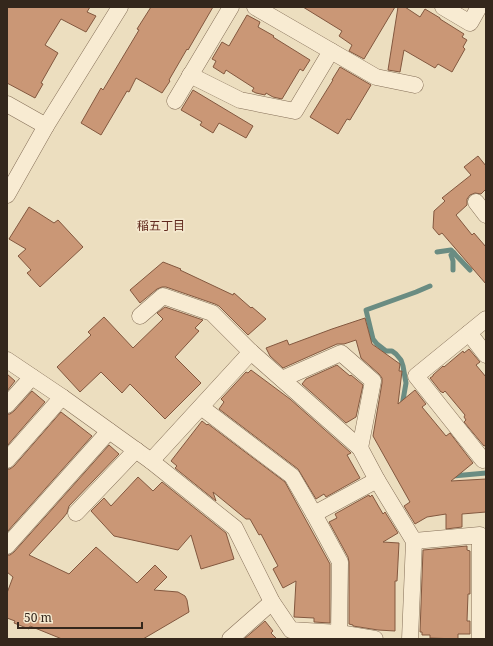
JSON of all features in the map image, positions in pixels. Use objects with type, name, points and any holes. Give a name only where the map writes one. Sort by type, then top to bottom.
[{"type":"street","points":[[7,195],[46,126],[120,7]]},
{"type":"street","points":[[175,101],[231,7]]},
{"type":"street","points":[[255,7],[376,78],[415,85]]},
{"type":"street","points":[[443,7],[470,23],[479,7]]},
{"type":"street","points":[[190,75],[240,100],[295,111],[331,51]]},
{"type":"street","points":[[7,104],[46,126]]},
{"type":"street","points":[[476,202],[486,214]]},
{"type":"street","points":[[140,316],[163,296],[212,313],[251,352],[360,448],[377,480],[414,541],[410,639]]},
{"type":"street","points":[[486,320],[416,376],[484,460],[486,458]]},
{"type":"street","points":[[469,333],[486,355]]},
{"type":"street","points":[[151,461],[251,352]]},
{"type":"street","points":[[282,379],[341,353],[373,381],[360,448]]},
{"type":"street","points":[[7,360],[62,397],[151,461],[235,528],[272,602],[290,630],[339,633],[375,639]]},
{"type":"street","points":[[7,405],[32,377]]},
{"type":"street","points":[[7,460],[62,397]]},
{"type":"street","points":[[201,407],[292,476],[340,562],[339,633]]},
{"type":"street","points":[[7,546],[109,431]]},
{"type":"street","points":[[76,513],[136,450]]},
{"type":"street","points":[[314,514],[377,480]]},
{"type":"street","points":[[414,541],[480,535],[480,639]]},
{"type":"street","points":[[230,639],[272,602]]},
{"type":"building","points":[[7,7],[90,7],[87,12],[96,16],[86,32],[61,19],[45,45],[58,53],[41,83],[43,84],[35,98],[7,83]]},
{"type":"building","points":[[151,7],[213,7],[162,93],[136,78],[129,92],[127,91],[101,135],[81,123],[101,88],[103,90]]},
{"type":"building","points":[[303,7],[395,7],[364,59],[349,51],[352,45],[339,36],[342,31]]},
{"type":"building","points":[[398,7],[405,7],[420,17],[425,9],[464,34],[462,37],[467,40],[463,47],[465,49],[452,72],[438,64],[435,68],[404,50],[400,72],[388,70]]},
{"type":"building","points":[[247,15],[260,22],[258,27],[310,60],[303,71],[300,69],[282,99],[273,97],[266,93],[265,95],[256,93],[252,91],[254,88],[226,70],[224,74],[213,67],[216,61],[212,59],[222,42],[229,46]]},
{"type":"building","points":[[340,67],[371,85],[350,120],[347,119],[338,134],[310,117]]},
{"type":"building","points":[[193,90],[253,126],[246,138],[219,123],[213,133],[200,125],[202,122],[181,110]]},
{"type":"building","points":[[478,156],[486,166],[486,189],[481,194],[475,193],[470,195],[467,199],[467,205],[456,215],[472,235],[474,233],[486,247],[486,284],[442,233],[439,235],[433,228],[434,211],[445,201],[442,198],[471,175],[464,167]]},
{"type":"building","points":[[29,207],[54,223],[58,220],[83,247],[40,287],[27,273],[31,270],[18,256],[26,249],[9,239]]},
{"type":"building","points":[[163,262],[181,269],[180,270],[233,295],[234,293],[266,319],[248,335],[219,306],[166,287],[157,289],[140,303],[130,290]]},
{"type":"building","points":[[165,307],[203,320],[195,328],[199,331],[175,357],[201,383],[165,419],[130,384],[122,393],[101,372],[80,392],[57,367],[91,335],[88,332],[104,317],[133,348],[163,319],[157,313]]},
{"type":"building","points":[[365,318],[372,344],[400,364],[399,371],[402,371],[398,404],[415,390],[426,404],[422,407],[446,436],[450,433],[473,463],[451,481],[486,479],[486,512],[462,514],[462,527],[446,529],[446,514],[427,517],[415,524],[404,506],[410,502],[373,436],[382,378],[361,358],[356,340],[344,344],[337,344],[283,368],[270,356],[266,348],[287,340],[289,345]]},
{"type":"building","points":[[469,349],[480,362],[476,365],[486,377],[486,445],[484,446],[464,422],[466,420],[464,417],[465,415],[445,391],[443,393],[441,392],[430,378],[463,351],[464,353]]},
{"type":"building","points":[[337,365],[363,385],[356,417],[346,423],[302,384],[306,379]]},
{"type":"building","points":[[251,370],[290,399],[350,452],[351,453],[347,455],[360,478],[326,497],[324,494],[316,499],[298,469],[219,409],[224,402],[221,399],[246,372],[248,373]]},
{"type":"building","points":[[7,374],[15,381],[7,391]]},
{"type":"building","points":[[32,391],[45,402],[7,446],[7,414],[14,411]]},
{"type":"building","points":[[61,412],[92,436],[7,532],[7,469],[14,466]]},
{"type":"building","points":[[202,421],[285,482],[330,564],[330,623],[314,622],[314,618],[294,617],[296,581],[283,588],[273,569],[278,566],[261,534],[259,535],[250,519],[246,519],[213,492],[216,501],[175,468],[177,466],[171,461]]},
{"type":"building","points":[[109,445],[119,454],[69,506],[67,513],[63,518],[29,555],[69,574],[96,547],[137,583],[155,565],[167,577],[154,590],[178,592],[185,596],[189,612],[143,639],[62,639],[30,626],[29,629],[14,623],[15,621],[7,618],[7,593],[13,577],[7,572],[7,555],[14,552]]},
{"type":"building","points":[[138,477],[153,491],[162,482],[226,533],[234,559],[201,569],[191,535],[178,550],[114,536],[91,511],[104,498],[111,506]]},
{"type":"building","points":[[369,495],[370,497],[372,495],[383,514],[385,512],[398,533],[383,542],[399,543],[397,581],[395,581],[395,631],[378,630],[349,624],[349,562],[348,557],[329,522],[337,518],[335,514]]},
{"type":"building","points":[[467,546],[467,550],[470,551],[470,594],[468,594],[467,621],[470,621],[470,634],[458,634],[458,639],[430,638],[430,635],[422,635],[422,632],[420,632],[423,550]]},
{"type":"building","points":[[265,621],[273,631],[271,633],[277,639],[244,639]]},
{"type":"waterway","points":[[437,252],[451,250],[470,270]]},
{"type":"waterway","points":[[453,270],[451,255],[454,253]]},
{"type":"waterway","points":[[402,406],[406,383],[401,360],[396,354],[392,351],[386,351],[373,339],[366,310],[430,286]]},
{"type":"waterway","points":[[453,476],[486,473]]},
{"type":"district","name":"稲五丁目","points":[[161,226]]}]
